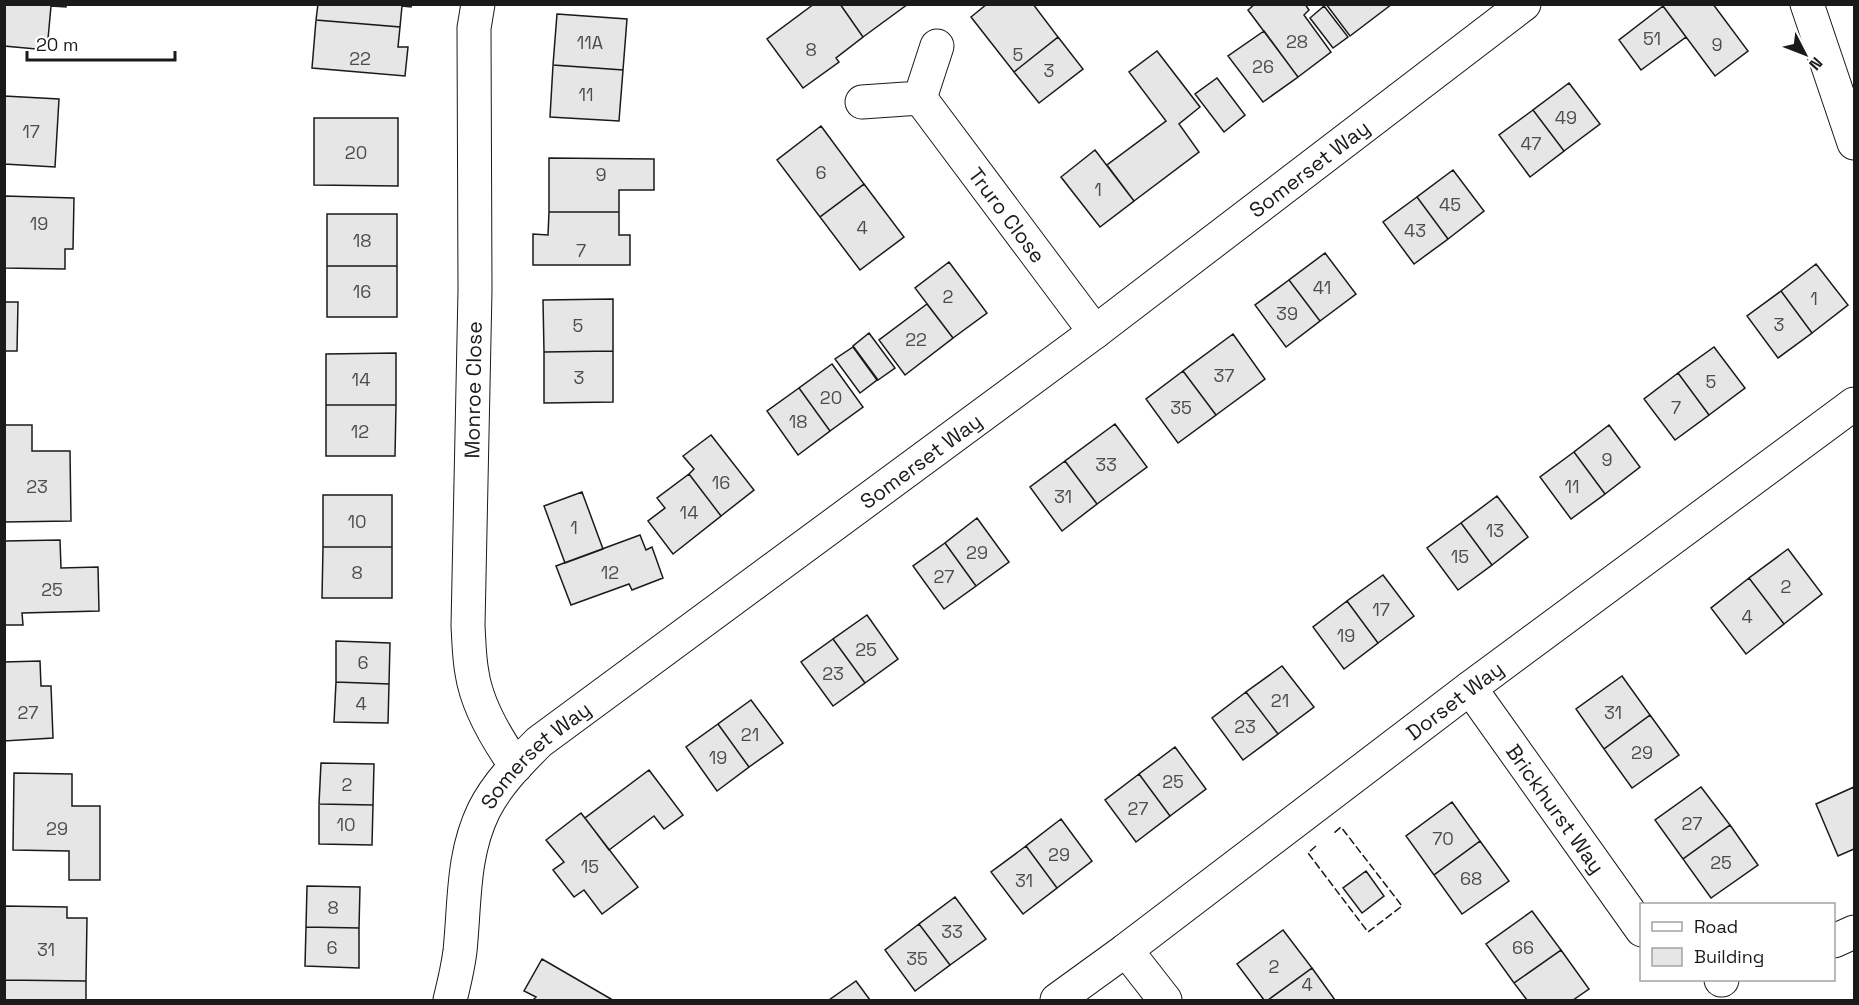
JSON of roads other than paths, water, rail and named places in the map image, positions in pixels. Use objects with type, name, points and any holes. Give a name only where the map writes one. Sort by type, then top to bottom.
[{"type":"street","name":"Monroe Close","points":[[478,4],[474,28],[475,290],[468,626],[472,674],[480,700],[496,736],[516,765]]},
{"type":"street","name":"Somerset Way","points":[[450,1000],[460,953],[467,858],[472,841],[484,809],[498,786],[538,742],[1095,332],[1524,4]]},
{"type":"street","points":[[1807,4],[1854,143]]},
{"type":"street","points":[[862,102],[920,98],[938,46]]},
{"type":"street","name":"Truro Close","points":[[920,98],[1095,332]]},
{"type":"street","name":"Dorset Way","points":[[1057,1000],[1470,688],[1854,404]]},
{"type":"street","name":"Brickhurst Way","points":[[1470,688],[1640,929]]},
{"type":"street","points":[[1835,940],[1854,932]]},
{"type":"street","points":[[1126,950],[1165,1000]]}]
